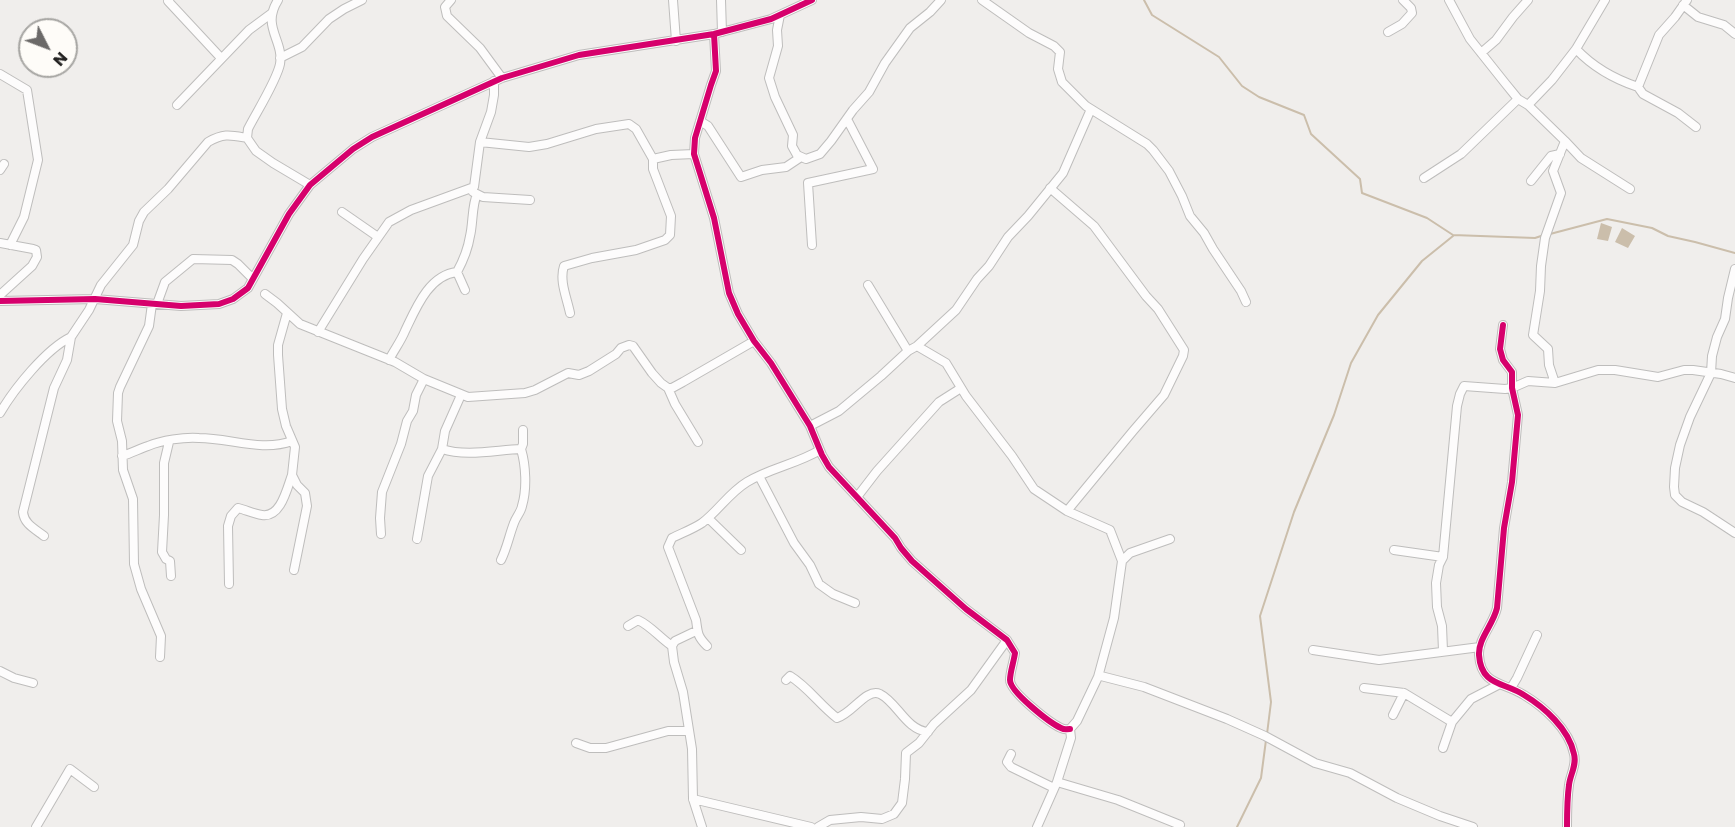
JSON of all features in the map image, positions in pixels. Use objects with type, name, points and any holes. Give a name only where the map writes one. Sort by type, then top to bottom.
[{"type":"street","points":[[169,0],[168,2],[221,58]]},
{"type":"street","points":[[177,105],[249,30],[272,11],[278,0]]},
{"type":"street","points":[[280,58],[302,47],[329,20],[362,0]]},
{"type":"street","points":[[451,0],[445,7],[447,16],[480,48],[502,78]]},
{"type":"street","points":[[673,0],[676,41]]},
{"type":"street","points":[[721,0],[717,71],[695,138],[694,154],[714,218],[729,293],[738,314],[810,426],[829,467],[895,538],[912,561],[966,609],[1007,640],[1015,652],[1010,681],[1018,695],[1055,724],[1063,729],[1070,729]]},
{"type":"street","points":[[0,301],[95,299],[181,306],[219,304],[233,299],[248,288],[290,214],[310,185],[353,149],[372,137],[502,78],[579,56],[718,33],[771,19],[812,0]]},
{"type":"street","points":[[780,15],[777,30],[778,46],[770,78],[775,97],[794,135],[792,146],[797,155],[806,159],[820,154],[868,92],[910,28],[941,0]]},
{"type":"street","points":[[982,0],[1029,33],[1054,46],[1060,52],[1058,69],[1062,82],[1086,106],[1154,150],[1169,171],[1190,216],[1204,233],[1246,302]]},
{"type":"street","points":[[1388,32],[1402,24],[1412,13],[1411,8],[1403,0]]},
{"type":"street","points":[[1449,0],[1470,39],[1518,99],[1528,105],[1581,158],[1630,189]]},
{"type":"street","points":[[1528,105],[1552,80],[1576,49],[1605,0]]},
{"type":"street","points":[[266,1],[272,11],[272,27],[280,58],[279,69],[248,129],[247,138],[256,151],[273,164],[310,185]]},
{"type":"street","points":[[1481,53],[1496,40],[1524,2]]},
{"type":"street","points":[[1638,87],[1659,35],[1685,2],[1698,17],[1724,25],[1735,34]]},
{"type":"street","points":[[1576,49],[1591,64],[1623,82],[1638,87],[1643,94],[1678,113],[1696,127]]},
{"type":"street","points":[[0,74],[27,90],[38,160],[24,217],[10,245]]},
{"type":"street","points":[[318,332],[389,222],[401,214],[474,187],[480,142],[491,112],[494,81]]},
{"type":"street","points":[[1424,178],[1461,154],[1518,99]]},
{"type":"street","points":[[810,426],[839,411],[956,310],[977,279],[989,267],[1008,237],[1063,173],[1091,109]]},
{"type":"street","points":[[812,245],[808,183],[873,169],[847,119]]},
{"type":"street","points":[[700,121],[708,126],[741,177],[762,170],[786,167],[801,157]]},
{"type":"street","points":[[480,142],[529,147],[596,129],[629,124],[636,129],[653,159],[653,169],[671,216],[670,235],[665,240],[636,250],[564,266],[562,281],[570,313]]},
{"type":"street","points":[[44,536],[27,524],[23,512],[54,388],[67,360],[71,337],[101,285],[133,245],[139,221],[144,212],[168,189],[208,142],[226,135],[247,138]]},
{"type":"street","points":[[1555,383],[1549,364],[1548,349],[1533,335],[1545,235],[1561,193],[1554,171],[1565,141]]},
{"type":"street","points":[[653,159],[694,154]]},
{"type":"street","points":[[1531,181],[1551,156],[1560,154]]},
{"type":"street","points":[[1050,188],[1094,226],[1158,309],[1184,350],[1164,395],[1067,511]]},
{"type":"street","points":[[470,190],[483,197],[530,200]]},
{"type":"street","points":[[457,272],[462,264],[470,237],[474,215],[473,200],[477,195]]},
{"type":"street","points":[[342,212],[378,237]]},
{"type":"street","points":[[0,243],[36,250],[37,256],[32,266],[0,295]]},
{"type":"street","points":[[160,657],[161,636],[141,589],[134,564],[134,509],[131,491],[123,470],[122,441],[117,421],[118,393],[149,326],[155,304],[165,282],[193,259],[232,260],[253,279]]},
{"type":"street","points":[[1735,269],[1725,319],[1712,356],[1711,374],[1690,417],[1680,445],[1674,487],[1676,495],[1682,502],[1735,532]]},
{"type":"street","points":[[457,272],[465,290]]},
{"type":"street","points":[[388,360],[424,295],[438,279],[448,273],[457,272]]},
{"type":"street","points":[[868,285],[908,351]]},
{"type":"street","points":[[265,294],[300,324],[388,360],[424,379],[468,397],[525,393],[535,390],[568,373],[579,375],[589,371],[616,354],[621,348],[633,346],[652,373],[668,388],[698,442]]},
{"type":"street","points":[[229,584],[228,526],[231,516],[238,508],[264,516],[270,514],[283,500],[292,475],[295,447],[282,409],[278,356],[278,345],[287,313]]},
{"type":"street","points":[[1503,325],[1500,350],[1503,360],[1512,372],[1512,388],[1518,415],[1495,618],[1480,647],[1479,655],[1486,675],[1498,685],[1525,695],[1546,712],[1564,732],[1572,747],[1575,760],[1569,784],[1567,827]]},
{"type":"street","points":[[0,412],[19,384],[64,340],[71,337]]},
{"type":"street","points":[[668,388],[683,382],[754,341]]},
{"type":"street","points":[[917,345],[946,363],[961,388],[1034,489],[1067,511],[1110,530],[1122,561],[1114,618],[1098,677],[1077,721],[1070,729],[1071,738],[1056,785],[1036,827]]},
{"type":"street","points":[[1443,651],[1436,583],[1443,556],[1457,406],[1464,386],[1492,389],[1512,388],[1528,381],[1555,383],[1598,370],[1615,370],[1658,377],[1693,370],[1735,378]]},
{"type":"street","points":[[381,534],[382,492],[401,444],[407,421],[413,411],[416,395],[424,379]]},
{"type":"street","points":[[857,496],[939,402],[961,388]]},
{"type":"street","points":[[417,539],[428,476],[442,449],[445,431],[461,395]]},
{"type":"street","points":[[501,560],[525,496],[525,461],[521,449],[523,430]]},
{"type":"street","points":[[122,456],[160,442],[198,438],[261,446],[283,445],[292,441]]},
{"type":"street","points":[[169,442],[164,463],[162,552],[166,560],[170,561],[171,576]]},
{"type":"street","points":[[442,449],[450,452],[521,449]]},
{"type":"street","points":[[707,645],[696,631],[696,620],[668,547],[672,538],[700,525],[735,491],[759,476],[809,457],[820,450]]},
{"type":"street","points":[[292,475],[297,485],[305,493],[307,506],[294,570]]},
{"type":"street","points":[[759,476],[794,543],[810,565],[819,584],[833,594],[855,603]]},
{"type":"street","points":[[708,518],[741,550]]},
{"type":"street","points":[[1122,561],[1130,553],[1170,539]]},
{"type":"street","points":[[1394,549],[1423,555],[1443,556]]},
{"type":"street","points":[[628,626],[638,620],[672,646]]},
{"type":"street","points":[[696,631],[675,641],[672,646],[692,749],[693,799],[702,827]]},
{"type":"street","points":[[1511,688],[1537,635]]},
{"type":"street","points":[[818,827],[830,820],[861,817],[882,819],[894,814],[902,803],[906,778],[906,753],[919,743],[971,690],[1007,640]]},
{"type":"street","points":[[1313,650],[1379,660],[1480,647]]},
{"type":"street","points":[[0,671],[33,683]]},
{"type":"street","points":[[786,680],[790,676],[799,681],[837,718],[851,711],[868,694],[872,692],[879,694],[914,727],[928,732]]},
{"type":"street","points":[[1098,677],[1144,687],[1227,719],[1315,763],[1350,773],[1397,798],[1473,827]]},
{"type":"street","points":[[1443,748],[1452,722],[1471,699],[1498,685]]},
{"type":"street","points":[[1364,688],[1404,693],[1452,722]]},
{"type":"street","points":[[1393,715],[1404,693]]},
{"type":"street","points":[[576,743],[590,748],[606,748],[668,732],[688,731]]},
{"type":"street","points":[[1011,754],[1007,762],[1011,767],[1056,785],[1118,800],[1180,825]]},
{"type":"street","points":[[36,827],[70,770],[94,787]]},
{"type":"street","points":[[693,799],[810,827]]},
{"type":"shaded area","points":[[1601,223],[1612,227],[1608,241],[1597,239]]},
{"type":"shaded area","points":[[1622,228],[1635,236],[1628,248],[1615,242]]},
{"type":"waterway","points":[[1144,0],[1152,15],[1219,57],[1242,86],[1259,97],[1304,115],[1311,134],[1360,179],[1362,193],[1427,218],[1453,235],[1535,238],[1544,235]]},
{"type":"waterway","points":[[1550,234],[1607,219],[1652,228],[1668,236],[1735,253]]},
{"type":"waterway","points":[[1267,734],[1271,702],[1260,616],[1294,512],[1334,415],[1351,363],[1378,315],[1422,261],[1453,236]]},
{"type":"waterway","points":[[1237,827],[1261,778],[1266,740]]},
{"type":"cycle path","points":[[0,301],[95,299],[181,306],[219,304],[233,299],[248,288],[289,214],[310,185],[353,149],[372,137],[502,78],[579,55],[714,34],[771,19],[812,0]]},
{"type":"cycle path","points":[[714,34],[716,71],[695,138],[694,154],[714,218],[729,293],[738,314],[810,426],[829,467],[895,538],[912,561],[966,609],[1007,640],[1015,653],[1010,680],[1016,692],[1048,720],[1062,729],[1070,729]]},
{"type":"cycle path","points":[[1503,325],[1500,349],[1503,360],[1512,372],[1512,388],[1518,415],[1497,608],[1481,643],[1479,655],[1484,672],[1489,678],[1524,695],[1540,706],[1567,736],[1575,758],[1568,790],[1567,827]]}]
